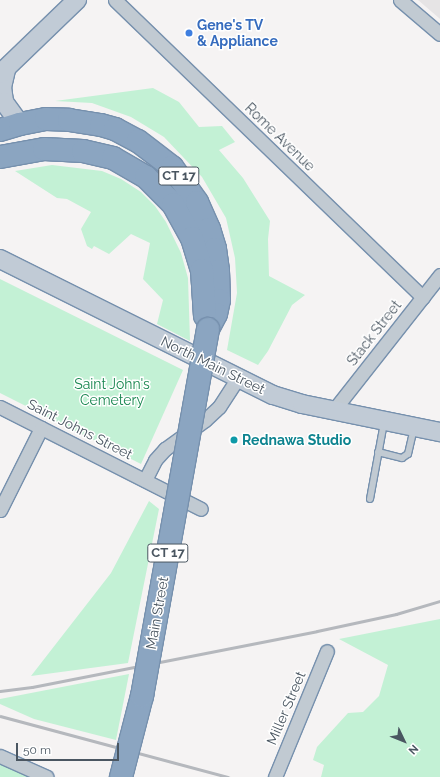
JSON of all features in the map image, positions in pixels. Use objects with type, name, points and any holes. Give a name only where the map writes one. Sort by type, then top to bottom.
[{"type":"highway","name":"Main Street","points":[[10,127],[38,120],[62,119],[106,126],[125,133],[172,167],[197,202],[209,229],[215,249],[218,271],[218,300],[216,314],[208,329],[142,696],[121,777]]},
{"type":"highway","name":"Main Street","points":[[0,157],[44,149],[83,151],[118,161],[151,181],[173,204],[192,238],[202,270],[205,314],[208,329]]},
{"type":"street","points":[[10,127],[2,87],[3,72],[77,0]]},
{"type":"street","name":"Rome Avenue","points":[[115,0],[423,297]]},
{"type":"street","points":[[400,0],[440,34]]},
{"type":"street","name":"North Main Street","points":[[0,259],[287,401],[440,432]]},
{"type":"street","name":"Stack Street","points":[[333,411],[440,275]]},
{"type":"street","points":[[145,480],[156,460],[165,449],[205,420],[219,407],[238,378]]},
{"type":"street","name":"Saint Johns Street","points":[[0,407],[201,509]]},
{"type":"street","points":[[0,510],[41,428]]},
{"type":"street","name":"Miller Street","points":[[274,777],[327,651]]},
{"type":"street","points":[[0,756],[47,777]]},
{"type":"lane","points":[[370,498],[384,421]]},
{"type":"lane","points":[[378,452],[402,458],[408,454],[415,427]]},
{"type":"shaded area","points":[[418,0],[440,0],[440,19],[439,18]]},
{"type":"green space","points":[[153,88],[179,102],[199,127],[222,126],[235,142],[219,150],[243,178],[270,221],[268,239],[269,276],[305,295],[292,305],[268,351],[258,365],[227,350],[237,293],[235,258],[226,218],[202,177],[164,137],[131,117],[92,103],[55,101]]},
{"type":"green space","points":[[52,165],[102,171],[121,179],[141,192],[155,206],[166,222],[181,253],[188,278],[190,341],[157,324],[163,300],[143,279],[150,243],[131,234],[109,254],[94,246],[92,249],[87,246],[81,229],[91,212],[67,199],[57,198],[15,171]]},
{"type":"green space","name":"Saint John's Cemetery","points":[[0,279],[183,370],[141,464],[0,393]]},
{"type":"green space","points":[[149,501],[159,509],[128,663],[31,676],[111,573]]},
{"type":"green space","points":[[440,619],[440,777],[321,777],[324,765],[313,760],[317,747],[348,713],[363,712],[379,696],[388,665],[339,639]]},
{"type":"green space","points":[[129,674],[116,740],[34,719],[0,704],[0,699]]},
{"type":"green space","points":[[0,758],[36,777],[0,777]]},
{"type":"railway","points":[[0,691],[32,687],[317,631],[396,614],[440,601]]},
{"type":"railway","points":[[0,716],[228,777]]},
{"type":"place","name":"Gene's TV & Appliance","points":[[189,33]]},
{"type":"place","name":"Rednawa Studio","points":[[234,440]]}]
